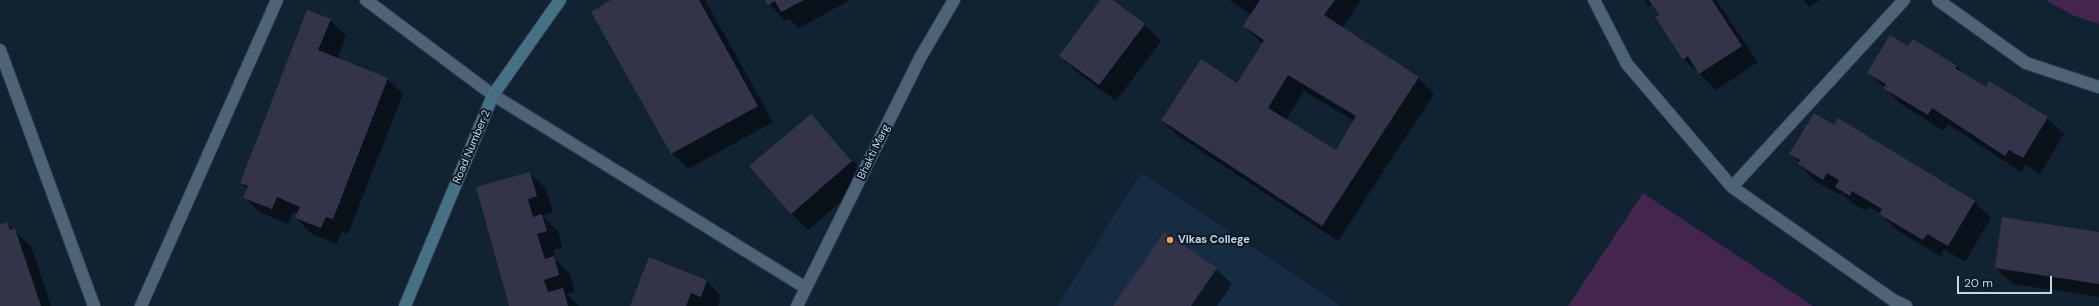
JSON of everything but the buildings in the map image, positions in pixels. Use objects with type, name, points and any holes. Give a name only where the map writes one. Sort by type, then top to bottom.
[{"type":"street","points":[[141,306],[277,0]]},
{"type":"street","points":[[366,0],[493,95],[806,288]]},
{"type":"street","name":"Road Number 2","points":[[405,306],[493,95],[560,0]]},
{"type":"street","name":"Bhakti Marg","points":[[797,306],[920,58],[954,0]]},
{"type":"street","points":[[1594,0],[1627,64],[1732,187],[1893,300],[1906,306]]},
{"type":"street","points":[[1732,187],[1904,0]]},
{"type":"street","points":[[1938,0],[2026,64],[2099,87]]},
{"type":"street","points":[[0,50],[94,306]]},
{"type":"shaded area","points":[[2046,0],[2099,0],[2099,24],[2072,15]]},
{"type":"shaded area","name":"Vikas College","points":[[1141,173],[1340,306],[1057,306]]},
{"type":"shaded area","points":[[1643,193],[1813,306],[1568,306]]},
{"type":"place","name":"Vikas College","points":[[1170,240]]}]
